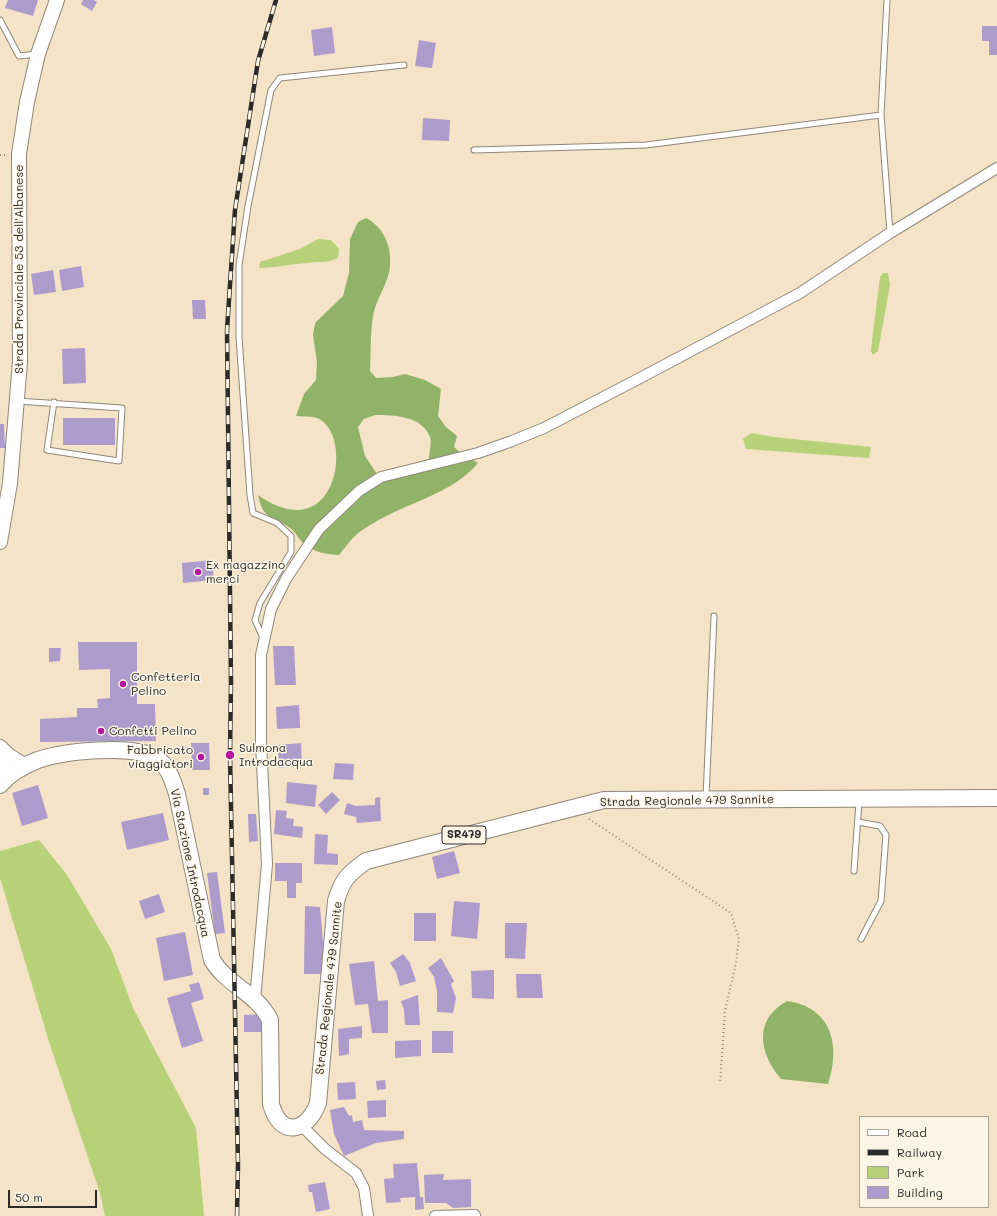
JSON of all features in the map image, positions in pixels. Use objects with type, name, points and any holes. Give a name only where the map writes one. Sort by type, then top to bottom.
[{"type":"main road","name":"Strada Provinciale 53 dell'Albanese","points":[[0,542],[10,483],[20,362],[19,154],[27,102],[38,54],[57,0]]},
{"type":"main road","points":[[0,747],[8,755],[25,766]]},
{"type":"main road","name":"Via Stazione Introdacqua","points":[[1,781],[38,760],[59,755],[91,751],[120,751],[151,755],[162,762],[170,775],[177,794],[212,960],[219,972],[255,1000]]},
{"type":"main road","points":[[0,752],[3,764],[1,781]]},
{"type":"main road","name":"Strada Regionale 479 Sannite","points":[[302,1126],[314,1112],[318,1103],[336,901],[340,887],[348,874],[366,861],[604,800],[997,798]]},
{"type":"main road","points":[[255,1000],[264,1008],[270,1020],[271,1104],[273,1113],[285,1126],[293,1128],[302,1126]]},
{"type":"street","points":[[255,1000],[267,864],[261,743],[261,655],[263,639],[271,609],[283,586],[319,529],[333,514],[370,482],[393,473],[495,448],[544,428],[800,293],[890,233],[997,168]]},
{"type":"street","points":[[302,1126],[325,1149],[356,1173],[364,1188],[368,1216]]},
{"type":"street","points":[[435,1216],[475,1215]]},
{"type":"lane","points":[[886,0],[881,115],[890,233]]},
{"type":"lane","points":[[0,20],[19,56],[38,54]]},
{"type":"lane","points":[[263,639],[255,620],[260,603],[279,569],[291,552],[291,536],[277,523],[253,514],[250,495],[239,337],[239,265],[248,206],[271,90],[280,78],[404,65]]},
{"type":"lane","points":[[474,150],[646,145],[881,115]]},
{"type":"lane","points":[[16,401],[54,402],[122,408],[118,461],[46,450],[54,402]]},
{"type":"lane","points":[[706,800],[714,616]]},
{"type":"lane","points":[[854,871],[859,799]]},
{"type":"lane","points":[[858,822],[880,826],[886,835],[881,901],[861,939]]},
{"type":"path","points":[[573,808],[731,913],[739,939],[736,963],[725,1011],[720,1084]]},
{"type":"green space","points":[[366,218],[378,227],[386,238],[390,252],[389,273],[373,316],[370,371],[376,378],[393,377],[405,374],[425,380],[441,389],[438,416],[446,427],[457,436],[454,447],[478,463],[467,474],[442,491],[385,516],[362,530],[352,539],[339,555],[311,549],[302,542],[292,529],[266,513],[260,503],[258,495],[285,508],[306,509],[322,499],[332,483],[336,464],[335,444],[329,428],[317,418],[296,416],[304,394],[316,380],[317,362],[313,335],[315,323],[343,296],[349,273],[350,239],[358,222]],"holes":[[[375,415],[407,418],[421,425],[431,439],[429,459],[377,474],[365,456],[358,427],[364,419]]]},
{"type":"green space","points":[[318,239],[331,240],[339,249],[338,258],[326,262],[311,262],[259,268],[260,262],[300,249]]},
{"type":"green space","points":[[883,273],[888,273],[890,285],[878,351],[873,355],[871,351],[872,341],[880,277]]},
{"type":"green space","points":[[751,433],[774,437],[871,447],[869,458],[746,449],[743,439]]},
{"type":"green space","points":[[39,840],[67,875],[111,949],[133,1008],[196,1128],[204,1216],[105,1216],[100,1193],[50,1045],[0,878],[0,851]]},
{"type":"green space","points":[[787,1001],[802,1005],[814,1011],[823,1020],[829,1030],[833,1043],[833,1056],[832,1070],[828,1084],[781,1079],[768,1059],[764,1048],[764,1027],[776,1009]]},
{"type":"building","points":[[8,0],[38,0],[33,16],[5,8]]},
{"type":"building","points":[[83,0],[94,0],[97,2],[92,11],[81,4]]},
{"type":"building","points":[[982,26],[997,26],[997,55],[989,55],[989,41],[982,41]]},
{"type":"building","points":[[332,27],[335,53],[314,56],[311,30]]},
{"type":"building","points":[[419,40],[436,43],[432,68],[415,66]]},
{"type":"building","points":[[423,118],[450,120],[449,141],[422,140]]},
{"type":"building","points":[[81,266],[84,287],[62,291],[59,270]]},
{"type":"building","points":[[53,270],[56,292],[34,295],[31,274]]},
{"type":"building","points":[[192,300],[205,300],[206,319],[193,319]]},
{"type":"building","points":[[85,348],[86,383],[63,384],[62,349]]},
{"type":"building","points":[[63,418],[115,418],[115,445],[63,445]]},
{"type":"building","points":[[0,424],[4,424],[5,448],[0,448]]},
{"type":"building","name":"Ex magazzino merci","points":[[212,560],[214,580],[183,583],[182,563]]},
{"type":"building","name":"Confetteria Pelino","points":[[78,642],[137,642],[137,704],[155,704],[156,741],[40,742],[40,719],[77,717],[77,708],[98,708],[97,699],[110,698],[110,669],[79,670]]},
{"type":"building","points":[[273,646],[294,646],[296,685],[275,685]]},
{"type":"building","points":[[49,648],[61,648],[60,661],[49,662]]},
{"type":"building","points":[[299,705],[300,728],[277,729],[276,707]]},
{"type":"building","name":"Fabbricato viaggiatori","points":[[191,743],[209,743],[210,770],[192,770]]},
{"type":"building","points":[[301,743],[302,766],[279,768],[278,745]]},
{"type":"building","points":[[335,763],[354,764],[353,780],[333,779]]},
{"type":"building","points":[[287,782],[317,785],[315,807],[286,803]]},
{"type":"building","points":[[38,785],[48,818],[22,826],[12,793]]},
{"type":"building","points":[[203,788],[209,788],[209,795],[203,795]]},
{"type":"building","points":[[332,792],[340,800],[326,814],[318,805]]},
{"type":"building","points":[[380,797],[381,821],[357,823],[356,817],[344,814],[347,803],[356,806],[375,805],[375,798]]},
{"type":"building","points":[[276,810],[287,811],[286,818],[294,819],[293,826],[303,827],[302,838],[274,834]]},
{"type":"building","points":[[163,813],[169,840],[127,850],[121,822]]},
{"type":"building","points":[[248,814],[256,814],[258,841],[249,842]]},
{"type":"building","points":[[315,834],[328,835],[327,853],[338,854],[338,865],[314,864]]},
{"type":"building","points":[[454,851],[460,873],[437,879],[432,857]]},
{"type":"building","points":[[275,863],[302,863],[302,883],[296,883],[296,898],[287,898],[287,881],[275,881]]},
{"type":"building","points":[[217,872],[225,933],[215,934],[207,873]]},
{"type":"building","points":[[159,894],[165,912],[145,919],[139,901]]},
{"type":"building","points":[[454,901],[480,903],[477,939],[451,936]]},
{"type":"building","points":[[305,906],[320,907],[325,965],[323,974],[304,974]]},
{"type":"building","points":[[414,913],[436,913],[436,941],[414,941]]},
{"type":"building","points":[[505,923],[527,923],[525,959],[505,958]]},
{"type":"building","points":[[185,932],[193,975],[164,981],[156,938]]},
{"type":"building","points":[[403,954],[410,963],[416,981],[400,986],[396,972],[390,963]]},
{"type":"building","points":[[441,958],[454,981],[451,984],[456,998],[453,1013],[437,1012],[437,991],[434,977],[428,968]]},
{"type":"building","points":[[374,961],[378,1001],[388,1000],[388,1033],[372,1033],[368,1004],[355,1005],[349,964]]},
{"type":"building","points":[[494,970],[494,999],[472,998],[471,971]]},
{"type":"building","points":[[516,974],[541,974],[543,998],[517,998]]},
{"type":"building","points":[[199,982],[204,999],[191,1003],[203,1041],[182,1048],[167,998],[191,991],[189,985]]},
{"type":"building","points":[[418,995],[420,1025],[405,1025],[404,1010],[401,1001]]},
{"type":"building","points":[[262,1014],[263,1032],[244,1032],[244,1015]]},
{"type":"building","points":[[362,1026],[362,1038],[349,1039],[349,1054],[339,1056],[338,1029]]},
{"type":"building","points":[[432,1031],[453,1031],[453,1053],[432,1053]]},
{"type":"building","points":[[421,1040],[421,1056],[395,1058],[395,1041]]},
{"type":"building","points":[[385,1080],[386,1089],[377,1090],[376,1081]]},
{"type":"building","points":[[355,1082],[356,1099],[338,1100],[337,1083]]},
{"type":"building","points":[[386,1100],[386,1117],[368,1118],[367,1101]]},
{"type":"building","points":[[344,1107],[349,1116],[352,1115],[353,1122],[362,1120],[364,1130],[404,1131],[404,1139],[376,1143],[344,1156],[334,1134],[330,1110]]},
{"type":"building","points":[[417,1163],[420,1197],[423,1197],[424,1209],[415,1210],[415,1197],[400,1198],[401,1202],[386,1203],[384,1179],[394,1178],[393,1164]]},
{"type":"building","points":[[444,1174],[443,1180],[471,1179],[471,1207],[453,1208],[446,1203],[425,1203],[424,1175]]},
{"type":"building","points":[[325,1182],[330,1209],[316,1212],[312,1192],[309,1192],[308,1185]]},
{"type":"railway","points":[[237,1216],[238,1165],[230,755],[231,682],[227,330],[235,210],[258,61],[276,0]]},
{"type":"place","name":"Ex magazzino merci","points":[[198,572]]},
{"type":"place","name":"Confetteria Pelino","points":[[123,684]]},
{"type":"place","name":"Confetti Pelino","points":[[101,731]]},
{"type":"place","name":"Sulmona Introdacqua","points":[[230,755]]},
{"type":"place","name":"Fabbricato viaggiatori","points":[[201,757]]}]
